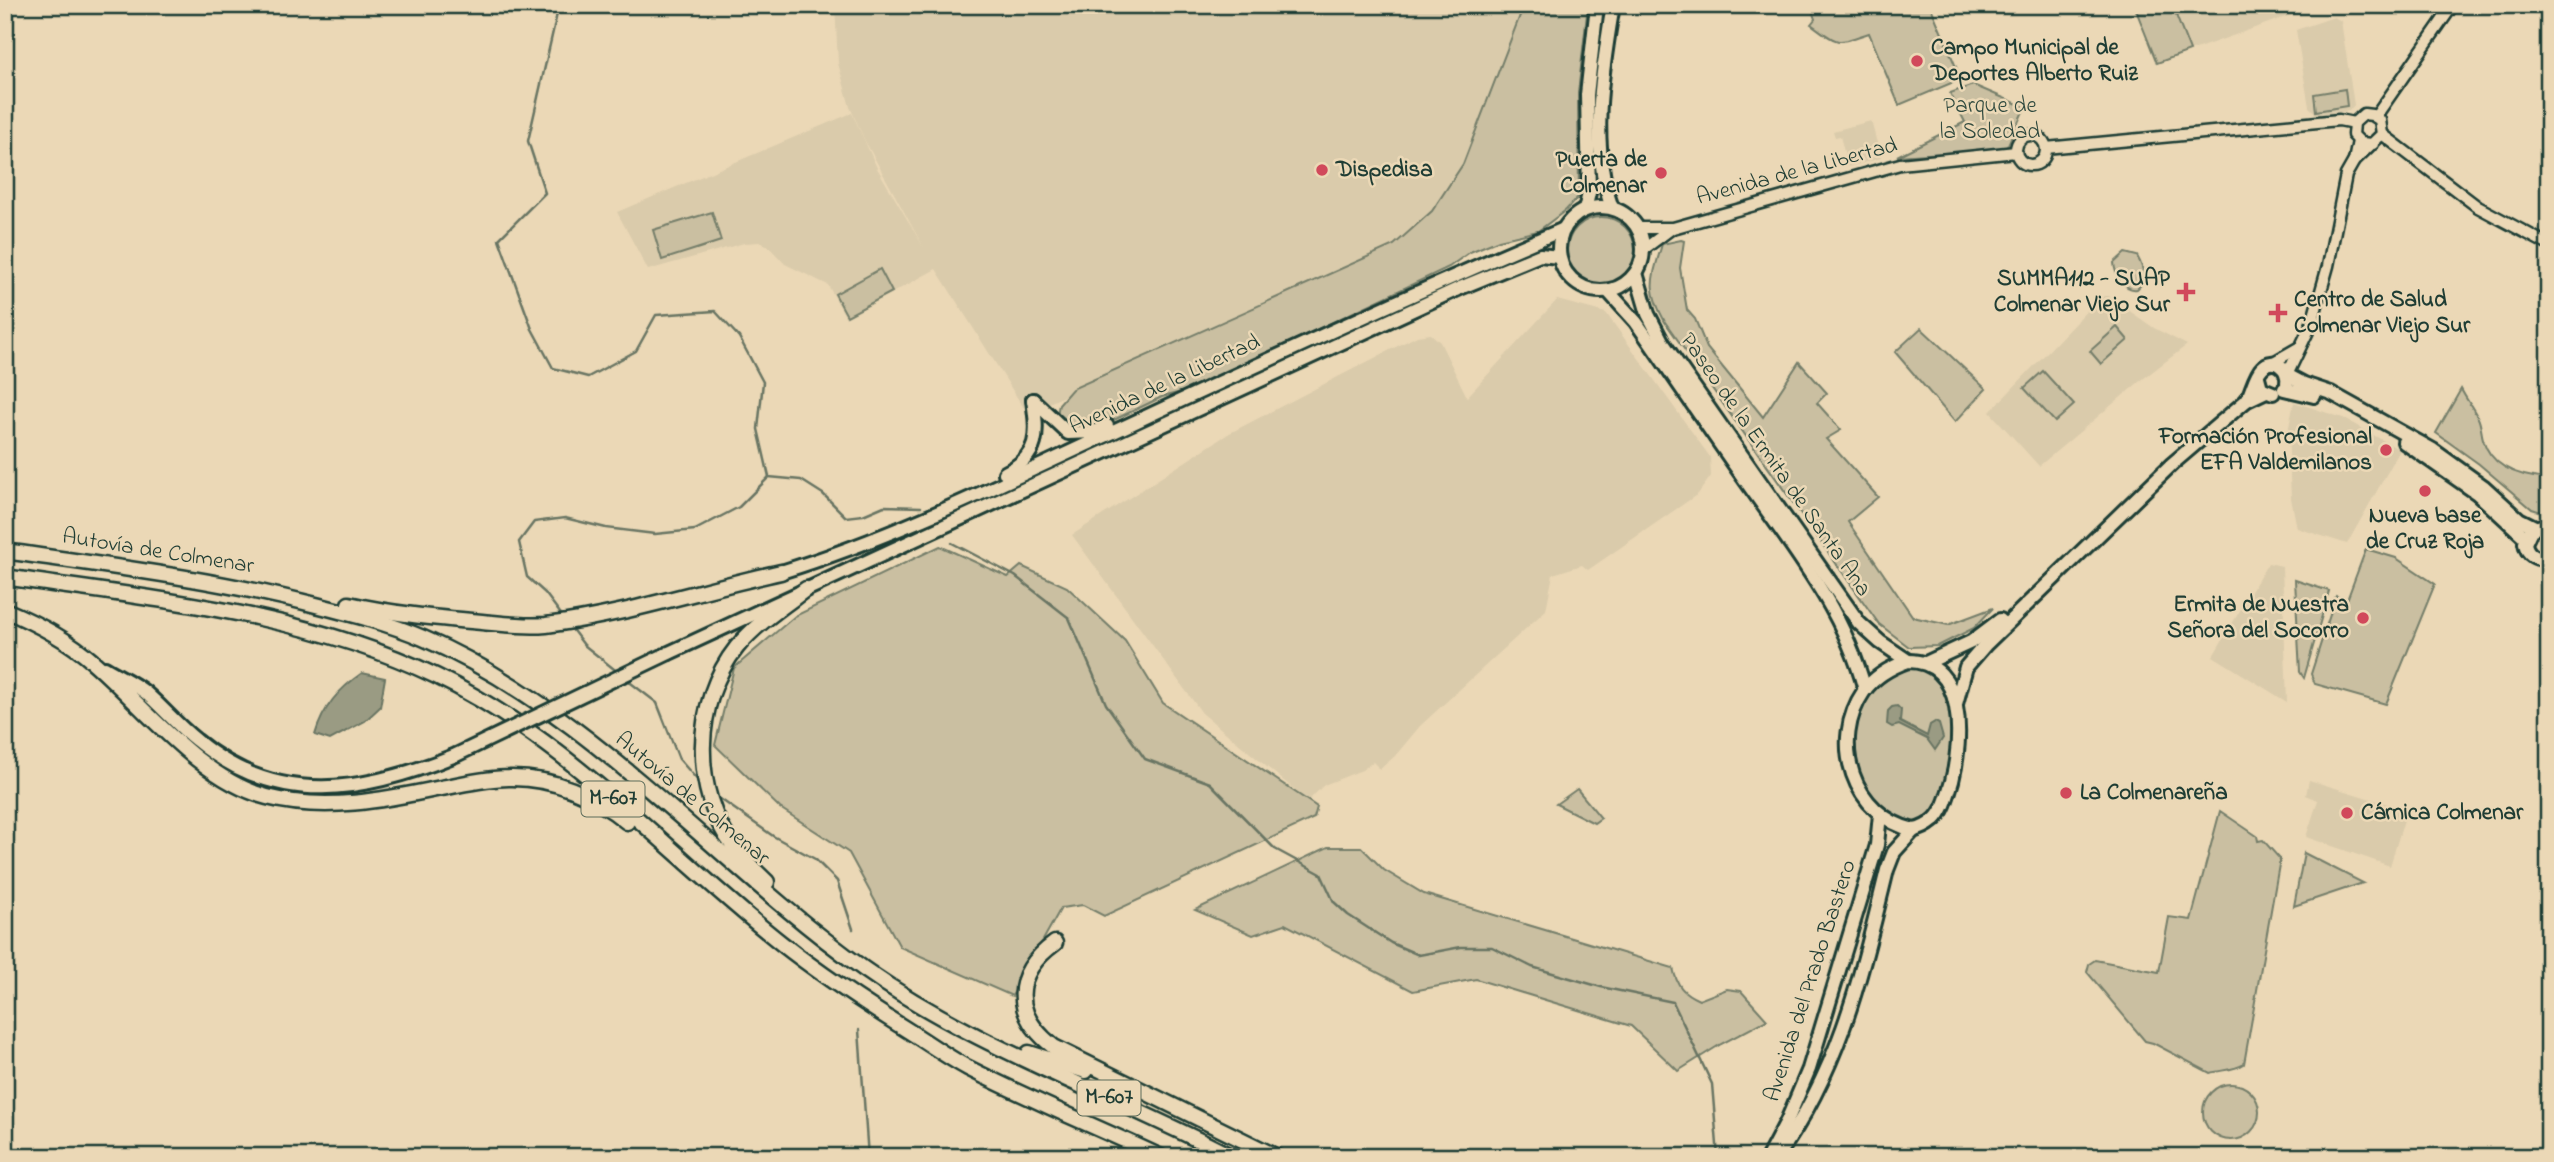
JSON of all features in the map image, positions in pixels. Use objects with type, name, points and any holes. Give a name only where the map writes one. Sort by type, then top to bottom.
[{"type":"highway","name":"Autovía de Colmenar","points":[[5,551],[250,588],[369,618],[422,637],[463,657],[512,685],[572,728],[829,943],[912,999],[985,1041],[1232,1157]]},
{"type":"highway","points":[[29,554],[116,560],[230,577],[402,615],[524,626],[545,625],[604,614],[781,572]]},
{"type":"highway","name":"Autovía de Colmenar","points":[[5,578],[254,617],[363,647],[435,675],[499,711],[543,742],[779,941],[846,992],[967,1067],[1161,1157]]},
{"type":"highway","points":[[806,589],[767,617],[736,648],[716,685],[703,733],[703,760],[715,815],[733,847],[768,883],[880,970],[956,1016],[1026,1052]]},
{"type":"highway","points":[[5,610],[47,629],[90,659],[193,756],[229,781],[266,797],[316,804],[348,804],[472,782],[509,778],[541,780],[575,790],[618,815],[668,856],[715,887]]},
{"type":"highway","points":[[1055,943],[1040,954],[1027,971],[1023,994],[1026,1017],[1038,1035],[1054,1047],[1277,1157]]},
{"type":"highway","points":[[985,1041],[1131,1086]]},
{"type":"main road","points":[[1585,210],[1589,193],[1587,95],[1597,5]]},
{"type":"main road","points":[[1612,208],[1601,169],[1601,95],[1613,5]]},
{"type":"main road","points":[[1612,208],[1629,217],[1638,228],[1644,249],[1642,262],[1624,285],[1597,292],[1577,285],[1563,268],[1559,257],[1560,238],[1573,217],[1585,210],[1612,208]]},
{"type":"main road","name":"Avenida de la Libertad","points":[[781,572],[871,541],[949,507],[1371,312],[1564,229]]},
{"type":"main road","name":"Avenida de la Libertad","points":[[90,659],[143,691],[197,741],[225,761],[253,774],[286,785],[331,789],[377,782],[414,772],[456,755],[806,589],[1460,288],[1540,255],[1559,257]]},
{"type":"main road","name":"Paseo de la Ermita de Santa Ana","points":[[1636,273],[1648,314],[1663,343],[1818,565],[1859,623],[1880,642],[1908,661]]},
{"type":"main road","name":"Paseo de la Ermita de Santa Ana","points":[[1608,291],[1636,322],[1810,572],[1847,636],[1857,659],[1865,690]]},
{"type":"main road","points":[[2247,400],[2262,368],[2270,363],[2279,365],[2287,375],[2331,393],[2433,450],[2483,486],[2519,519],[2542,527]]},
{"type":"main road","points":[[1956,704],[1966,667],[2057,573],[2172,464],[2247,400],[2266,391],[2277,393],[2284,388],[2287,375]]},
{"type":"main road","points":[[2258,377],[2259,383],[2266,391]]},
{"type":"main road","points":[[2284,388],[2329,401],[2389,432],[2477,493],[2526,538],[2526,547],[2531,555],[2539,559],[2548,558]]},
{"type":"main road","points":[[949,507],[975,487],[1017,467],[1024,460],[1031,451],[1037,431],[1033,400],[1068,433],[1081,434],[1094,432],[1138,413],[1183,400]]},
{"type":"main road","points":[[2526,538],[2542,527]]},
{"type":"main road","points":[[1926,663],[1971,642],[2057,573]]},
{"type":"main road","points":[[1908,661],[1926,663],[1937,669],[1947,681],[1956,704],[1958,734],[1948,797],[1935,819],[1914,830],[1889,821],[1880,814],[1863,794],[1853,776],[1847,754],[1850,722],[1865,690],[1885,671],[1908,661]]},
{"type":"main road","name":"Avenida del Prado Bastero","points":[[1768,1157],[1809,1069],[1877,845],[1880,814]]},
{"type":"main road","name":"Avenida del Prado Bastero","points":[[1777,1157],[1810,1107],[1833,1057],[1858,980],[1887,870],[1894,852],[1914,830]]},
{"type":"street","points":[[2376,116],[2453,5]]},
{"type":"street","points":[[2354,161],[2373,144],[2382,134],[2382,124],[2376,116],[2364,114],[2354,122],[2352,131],[2358,141],[2365,145],[2373,144]]},
{"type":"street","points":[[2046,148],[2339,120],[2354,122]]},
{"type":"street","points":[[2382,134],[2478,207],[2549,246]]},
{"type":"street","points":[[2030,135],[2042,139],[2046,148],[2043,159],[2033,165],[2022,162],[2016,152],[2019,142],[2030,135]]},
{"type":"street","points":[[2287,375],[2312,323],[2328,267],[2346,175],[2354,161],[2358,141]]},
{"type":"street","name":"Avenida de la Libertad","points":[[1644,249],[1673,228],[1899,164],[2016,152]]},
{"type":"street","name":"Avenida de la Libertad","points":[[1638,228],[1673,228]]},
{"type":"street","points":[[2270,363],[2301,346]]},
{"type":"shaded area","points":[[835,5],[1524,5],[1463,164],[1432,211],[1394,245],[1027,413],[936,269],[846,318],[828,285],[785,264],[761,242],[744,243],[648,270],[617,212],[852,113],[877,168],[924,248],[865,141],[850,107],[838,63]]},
{"type":"shaded area","points":[[2184,5],[2319,5],[2190,51],[2175,15],[2186,11]]},
{"type":"shaded area","points":[[2334,17],[2341,21],[2354,105],[2349,111],[2317,115],[2309,107],[2296,30]]},
{"type":"shaded area","points":[[1871,121],[1881,158],[1848,167],[1840,136],[1835,137],[1833,131]]},
{"type":"shaded area","points":[[2108,296],[2154,328],[2187,345],[2039,466],[1990,412],[2098,299]]},
{"type":"shaded area","points":[[1557,300],[1606,313],[1710,457],[1711,476],[1698,494],[1588,570],[1582,565],[1553,574],[1546,610],[1420,726],[1395,756],[1380,769],[1373,762],[1362,770],[1324,785],[1308,801],[1202,713],[1072,535],[1228,434],[1417,336],[1431,334],[1440,342],[1467,397]]},
{"type":"shaded area","points":[[2294,402],[2343,418],[2400,450],[2347,544],[2297,528],[2291,498],[2288,432]]},
{"type":"shaded area","points":[[2268,563],[2282,566],[2287,702],[2213,656]]},
{"type":"shaded area","points":[[362,673],[385,678],[380,707],[365,721],[330,740],[315,735],[322,716],[333,699]]},
{"type":"shaded area","points":[[1897,706],[1901,710],[1900,722],[1927,736],[1930,725],[1935,722],[1939,724],[1943,738],[1935,750],[1927,739],[1899,725],[1892,727],[1887,724],[1888,711]]},
{"type":"shaded area","points":[[2309,780],[2407,810],[2390,866],[2306,837],[2318,800],[2306,795]]},
{"type":"green space","points":[[1524,5],[1588,5],[1578,93],[1579,196],[1566,210],[1538,231],[1499,240],[1470,252],[1449,267],[1189,390],[1162,397],[1097,428],[1071,429],[1057,415],[1059,404],[1072,389],[1394,245],[1432,211],[1463,164]]},
{"type":"green space","name":"Campo Municipal de Deportes Alberto Ruiz","points":[[1810,5],[1930,5],[1961,79],[1899,105],[1869,33],[1844,41],[1834,39],[1811,24],[1815,19]]},
{"type":"green space","points":[[2134,5],[2184,5],[2187,11],[2176,15],[2190,51],[2157,63]]},
{"type":"green space","name":"Parque de la Soledad","points":[[1973,85],[2025,107],[2006,149],[1897,156],[1965,122],[1950,93]]},
{"type":"green space","points":[[2345,89],[2347,106],[2316,111],[2314,94]]},
{"type":"green space","points":[[712,212],[721,241],[662,260],[653,230]]},
{"type":"green space","points":[[1601,217],[1614,220],[1625,227],[1632,238],[1635,251],[1632,264],[1625,275],[1614,282],[1601,285],[1588,282],[1577,275],[1570,264],[1567,251],[1570,238],[1577,227],[1588,220]]},
{"type":"green space","points":[[1684,241],[1680,268],[1687,310],[1695,319],[1707,348],[1763,417],[1799,362],[1827,393],[1817,403],[1841,430],[1826,439],[1878,497],[1848,522],[1913,617],[1948,625],[1993,608],[1974,628],[1938,646],[1909,647],[1879,624],[1665,322],[1655,300],[1654,275],[1662,244]]},
{"type":"green space","points":[[2125,253],[2137,256],[2143,269],[2142,282],[2137,289],[2124,285],[2116,272],[2114,263]]},
{"type":"green space","points":[[880,269],[892,292],[847,316],[835,294]]},
{"type":"green space","points":[[2117,327],[2128,340],[2101,364],[2090,351]]},
{"type":"green space","points":[[1921,328],[1986,389],[1955,422],[1895,352]]},
{"type":"green space","points":[[2043,371],[2074,405],[2055,422],[2024,388]]},
{"type":"green space","points":[[2461,389],[2478,418],[2483,439],[2493,458],[2509,470],[2549,479],[2549,506],[2541,512],[2532,509],[2479,464],[2436,433]]},
{"type":"green space","points":[[940,546],[1008,577],[1021,566],[1067,587],[1125,641],[1163,703],[1317,807],[1314,818],[1104,916],[1083,905],[1061,908],[1012,996],[900,947],[849,853],[780,808],[715,745],[734,668],[795,616]]},
{"type":"green space","points":[[2366,549],[2396,558],[2435,584],[2386,704],[2315,684],[2311,674],[2336,596],[2347,600]]},
{"type":"green space","points":[[2295,580],[2329,591],[2304,678],[2300,672]]},
{"type":"green space","points":[[1910,668],[1928,672],[1942,685],[1948,702],[1950,753],[1946,780],[1938,802],[1926,818],[1910,822],[1886,810],[1867,789],[1859,772],[1856,735],[1859,717],[1877,686],[1892,675]]},
{"type":"green space","points":[[1577,789],[1601,818],[1594,823],[1556,804]]},
{"type":"green space","points":[[2220,811],[2257,836],[2258,841],[2263,840],[2280,859],[2244,1064],[2210,1073],[2145,1041],[2087,972],[2089,964],[2095,960],[2159,972],[2169,917],[2191,920]]},
{"type":"green space","points":[[1328,847],[1361,847],[1384,870],[1424,894],[1673,968],[1682,988],[1699,1000],[1727,989],[1741,991],[1767,1020],[1678,1071],[1631,1026],[1476,979],[1413,991],[1285,924],[1253,935],[1195,910]]},
{"type":"green space","points":[[2304,853],[2363,883],[2294,906]]},
{"type":"green space","points":[[2231,1084],[2242,1086],[2251,1092],[2257,1101],[2257,1123],[2251,1132],[2242,1138],[2231,1140],[2220,1138],[2211,1132],[2205,1123],[2203,1112],[2205,1101],[2211,1092],[2220,1086]]},
{"type":"waterway","points":[[559,5],[528,141],[545,193],[499,239],[532,329],[553,368],[588,377],[636,351],[656,315],[715,311],[739,337],[763,382],[758,429],[769,477]]},
{"type":"waterway","points":[[769,477],[801,480],[823,494],[846,517],[863,515],[884,506],[921,507]]},
{"type":"waterway","points":[[563,617],[545,593],[527,577],[519,542],[534,522],[565,518],[606,528],[655,534],[695,530],[739,507],[769,477]]},
{"type":"waterway","points":[[952,543],[1015,576],[1069,618],[1106,704],[1145,759],[1210,783],[1275,849],[1321,874],[1334,902],[1348,915],[1391,943],[1419,955],[1461,947],[1492,947],[1532,967],[1601,987],[1673,1002],[1712,1084],[1718,1157]]},
{"type":"waterway","points":[[571,628],[584,645],[619,673]]},
{"type":"waterway","points":[[627,680],[657,703],[679,759],[700,783]]},
{"type":"waterway","points":[[716,796],[773,836],[815,859],[837,881],[853,929]]},
{"type":"waterway","points":[[859,1030],[868,1157]]},
{"type":"place","name":"Campo Municipal de Deportes Alberto Ruiz","points":[[1917,61]]},
{"type":"place","name":"Dispedisa","points":[[1322,170]]},
{"type":"place","name":"Puerta de Colmenar","points":[[1661,173]]},
{"type":"place","name":"SUMMA112 - SUAP Colmenar Viejo Sur","points":[[2186,292]]},
{"type":"place","name":"Centro de Salud Colmenar Viejo Sur","points":[[2278,313]]},
{"type":"place","name":"Formación Profesional EFA Valdemilanos","points":[[2386,450]]},
{"type":"place","name":"Nueva base de Cruz Roja","points":[[2425,491]]},
{"type":"place","name":"Ermita de Nuestra Señora del Socorro","points":[[2363,618]]},
{"type":"place","name":"La Colmenareña","points":[[2066,793]]},
{"type":"place","name":"Cárnica Colmenar","points":[[2347,813]]}]
